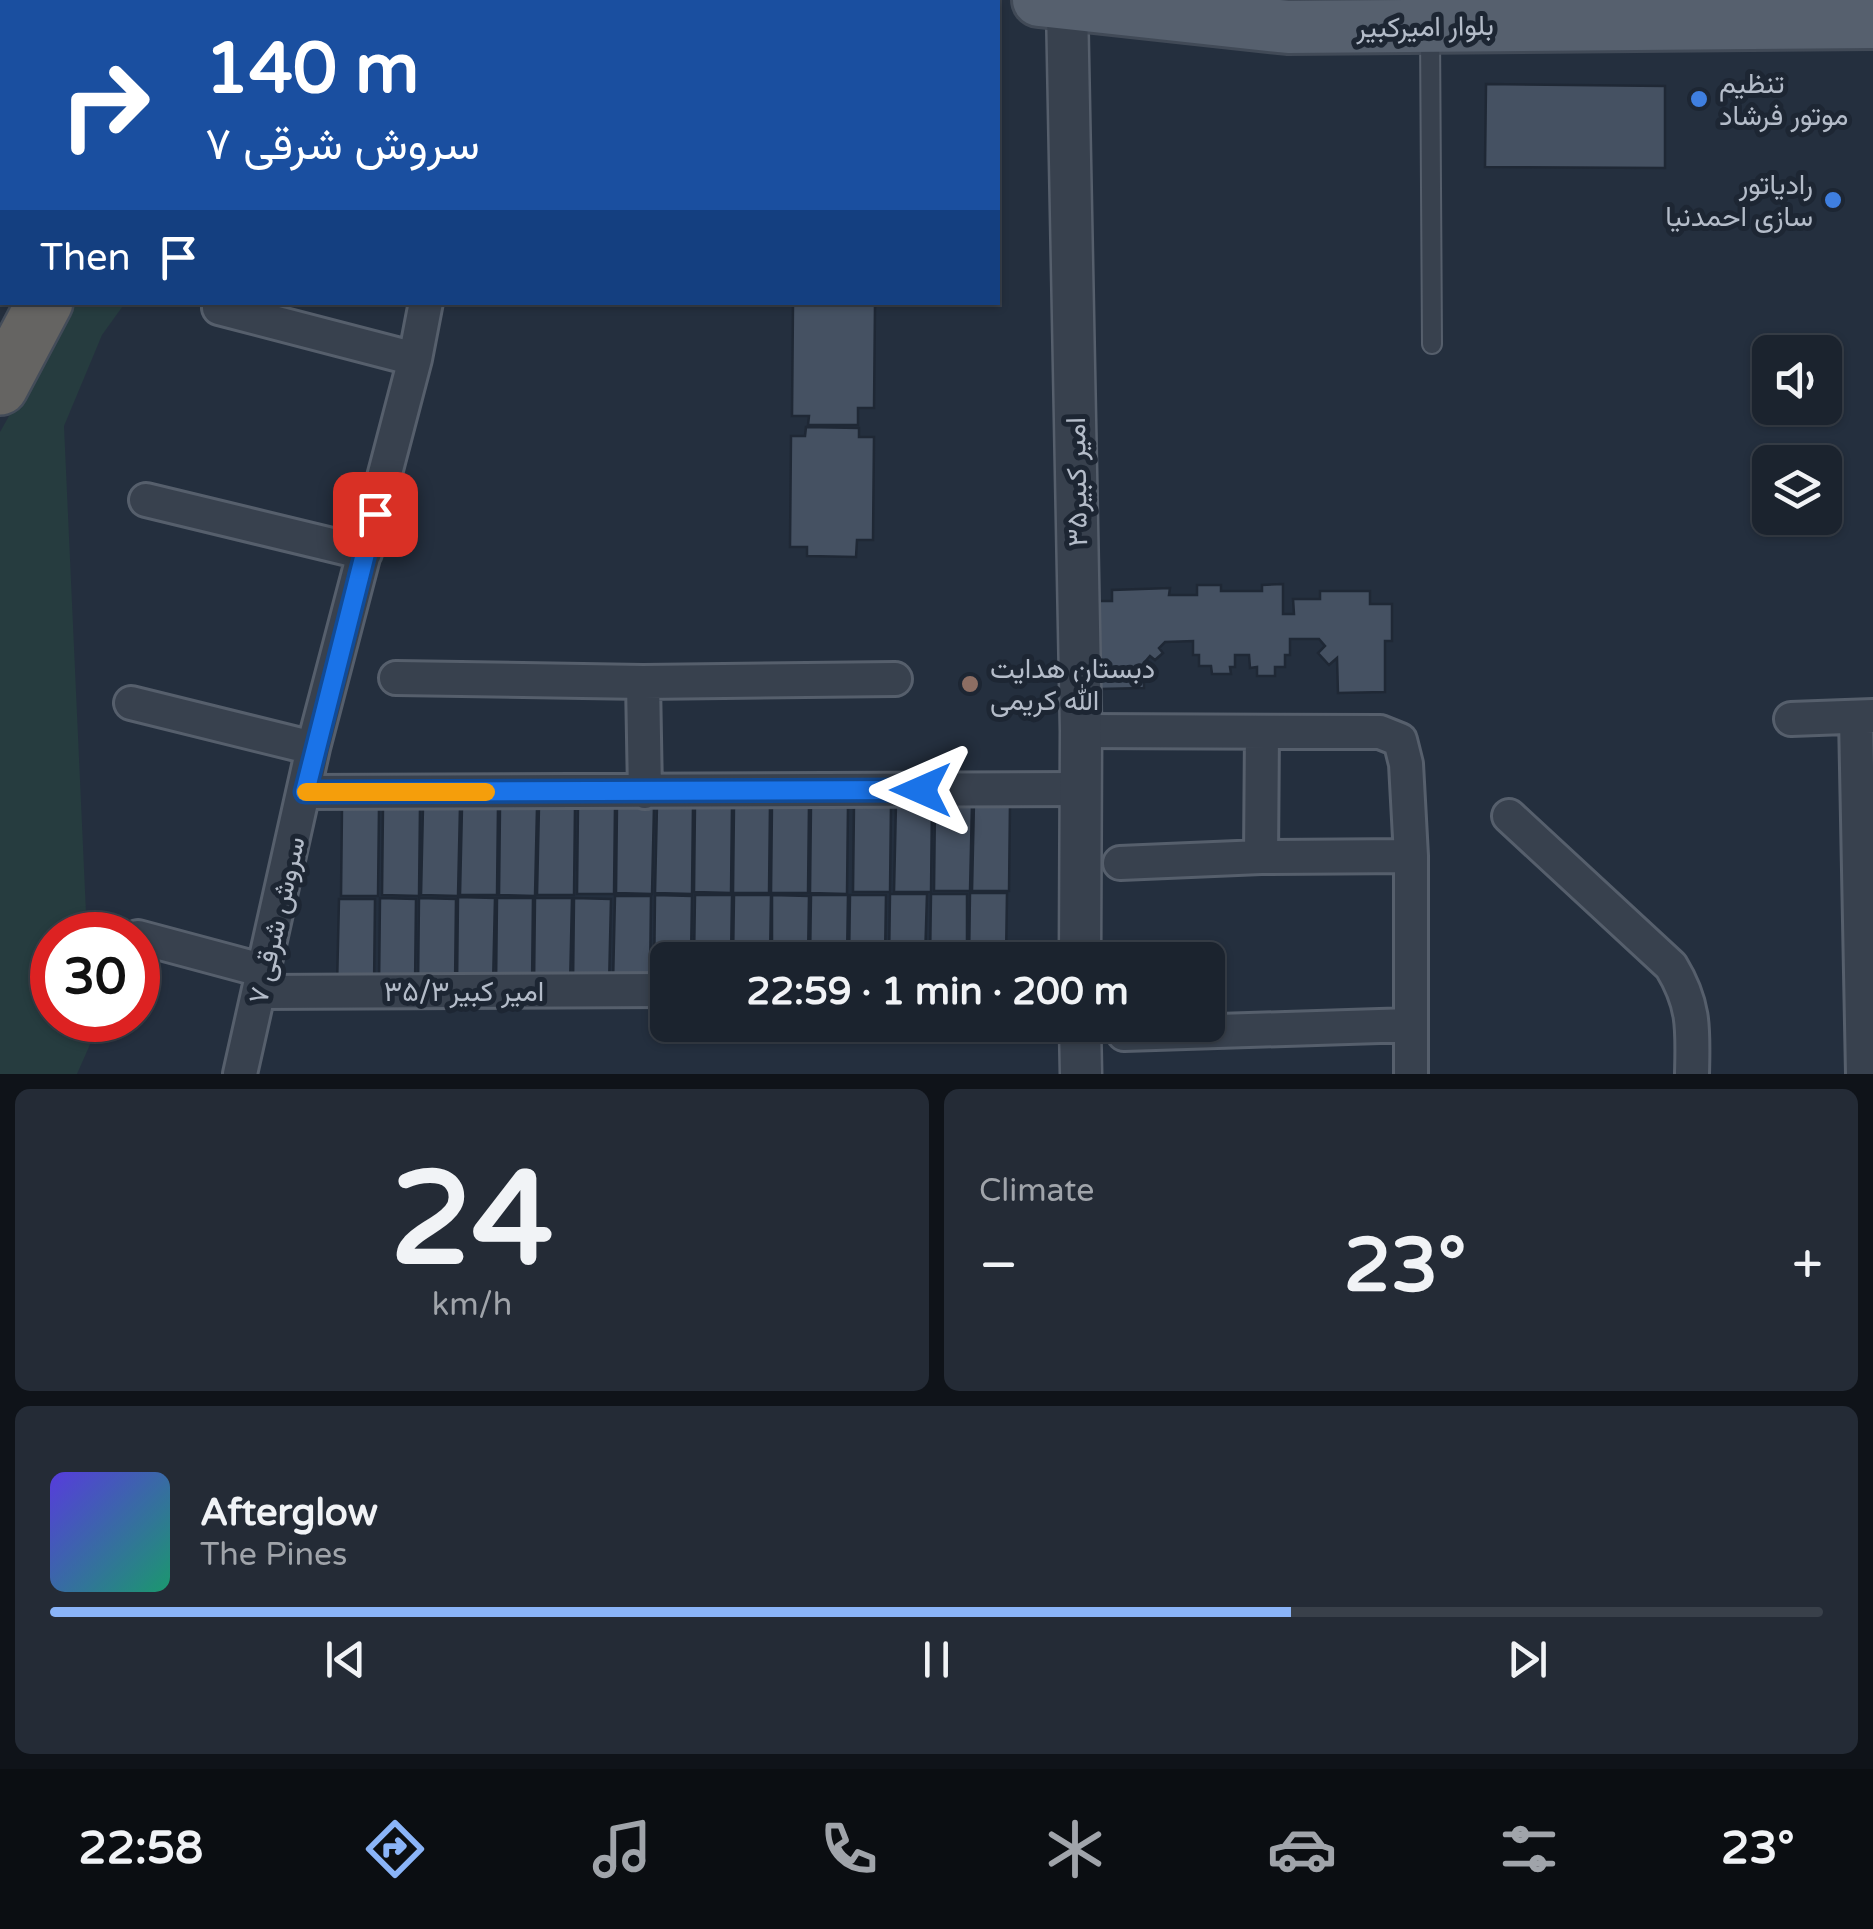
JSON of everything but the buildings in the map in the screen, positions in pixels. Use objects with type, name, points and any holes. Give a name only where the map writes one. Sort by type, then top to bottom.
[{"type":"highway","points":[[0,387],[43,305]]},
{"type":"main road","name":"بلوار امیرکبیر","points":[[1052,2],[1288,28],[1873,22]]},
{"type":"street","name":"امیر کبیر۳۵","points":[[1052,2],[1080,731],[1080,942]]},
{"type":"street","name":"سروش شرقی ۷","points":[[240,1074],[313,748],[415,359],[425,305]]},
{"type":"street","points":[[219,308],[415,359]]},
{"type":"street","points":[[146,500],[365,553]]},
{"type":"street","points":[[396,678],[643,682],[895,679]]},
{"type":"street","points":[[643,682],[644,792]]},
{"type":"street","points":[[131,703],[313,748]]},
{"type":"street","points":[[1791,719],[1864,717],[1864,1074]]},
{"type":"street","points":[[1080,731],[1380,732],[1400,740],[1406,764],[1410,856],[1411,1074]]},
{"type":"street","points":[[1261,857],[1262,732]]},
{"type":"street","points":[[305,792],[1078,790]]},
{"type":"street","points":[[1509,816],[1672,966],[1687,991],[1693,1022],[1692,1074]]},
{"type":"street","points":[[1120,863],[1410,856]]},
{"type":"street","name":"امیر کبیر۳۵/۳","points":[[160,946],[262,981],[650,990]]},
{"type":"street","points":[[1225,1031],[1411,1025]]},
{"type":"street","points":[[1080,1042],[1081,1074]]},
{"type":"lane","points":[[1430,26],[1432,344]]},
{"type":"green space","points":[[72,305],[124,305],[102,335],[64,426],[86,912],[30,912],[30,1042],[91,1042],[77,1074],[0,1074],[0,432]]},
{"type":"slow traffic","points":[[306,792],[486,792]]},
{"type":"place","name":"تنظیم موتور فرشاد","points":[[1699,99]]},
{"type":"place","name":"رادیاتور سازی احمدنیا","points":[[1833,200]]},
{"type":"place","name":"دبستان هدایت الله کریمی","points":[[970,684]]},
{"type":"route","points":[[375,514],[305,792],[921,790]]}]
